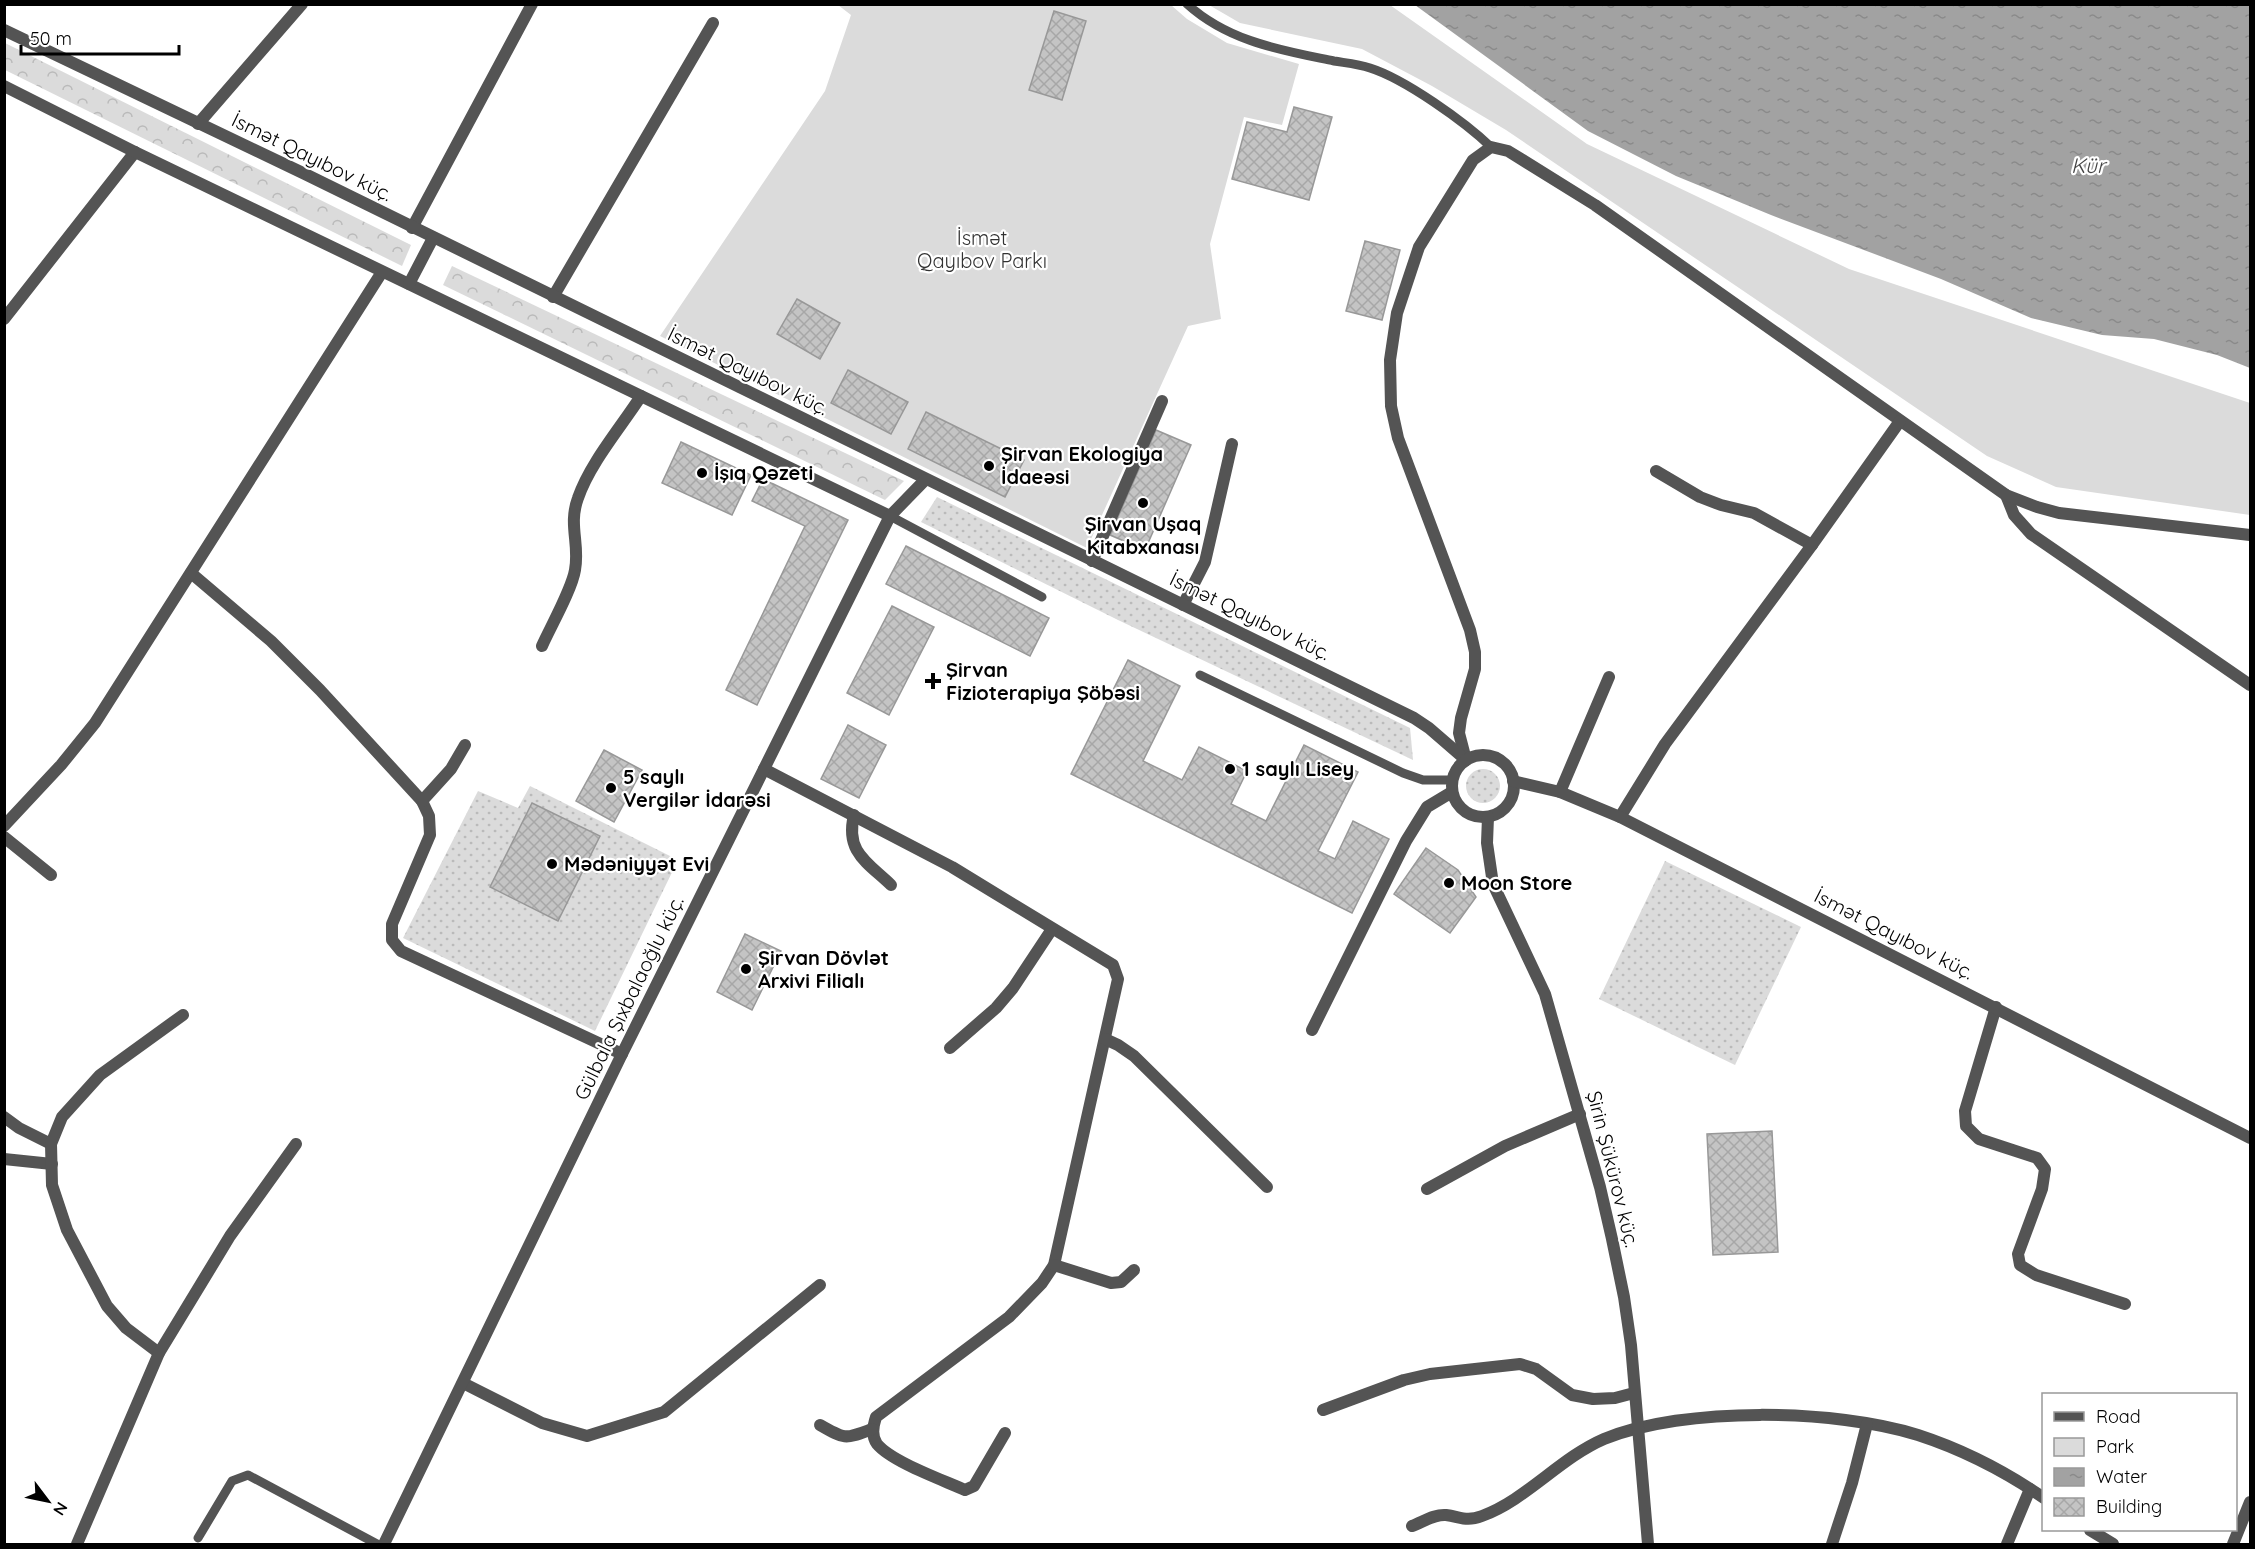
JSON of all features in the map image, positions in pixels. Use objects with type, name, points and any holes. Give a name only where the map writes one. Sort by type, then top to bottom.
[{"type":"street","points":[[198,124],[302,4]]},
{"type":"street","points":[[412,228],[532,4]]},
{"type":"street","points":[[553,297],[713,23]]},
{"type":"street","name":"İsmət Qayıbov küç.","points":[[4,30],[1414,718],[1466,760]]},
{"type":"street","points":[[4,86],[382,272],[890,516]]},
{"type":"street","points":[[1466,760],[1460,733],[1461,718],[1475,669],[1475,652],[1470,630],[1398,438],[1391,406],[1390,360],[1397,313],[1419,247],[1473,160],[1491,147],[1508,151],[1595,205],[2006,495],[2059,513],[2250,535]]},
{"type":"street","points":[[4,319],[135,152]]},
{"type":"street","points":[[409,284],[433,238]]},
{"type":"street","points":[[4,826],[61,765],[95,723],[382,272]]},
{"type":"street","points":[[542,645],[575,572],[577,555],[573,514],[579,495],[593,469],[641,396]]},
{"type":"street","points":[[1092,561],[1162,401]]},
{"type":"street","points":[[1620,817],[1665,744],[1812,546],[1900,421]]},
{"type":"street","points":[[1183,605],[1205,562],[1232,444]]},
{"type":"street","points":[[1656,471],[1700,497],[1721,506],[1754,513],[1812,546]]},
{"type":"street","name":"Gülbala Şıxbalaoğlu küç.","points":[[384,1545],[622,1054],[890,516],[925,480]]},
{"type":"street","points":[[2006,495],[2014,515],[2031,534],[2250,685]]},
{"type":"street","points":[[191,573],[279,650],[320,690],[422,801],[429,816],[430,835],[392,924],[392,940],[401,951],[622,1054]]},
{"type":"street","points":[[1560,792],[1609,677]]},
{"type":"street","points":[[422,801],[451,769],[465,745]]},
{"type":"street","points":[[1477,756],[1501,761],[1509,770],[1514,781],[1513,793],[1508,804],[1499,813],[1488,817],[1476,817],[1465,812],[1456,803],[1452,786],[1457,769],[1466,760],[1477,756]]},
{"type":"street","points":[[764,769],[952,867],[1113,965],[1118,979],[1054,1265],[1042,1283],[1009,1317],[876,1417],[872,1429],[876,1442],[890,1455],[965,1490],[974,1486],[1005,1433]]},
{"type":"street","name":"İsmət Qayıbov küç.","points":[[1514,781],[1560,792],[1620,817],[2250,1138]]},
{"type":"street","points":[[1312,1030],[1406,841],[1428,807],[1452,786]]},
{"type":"street","points":[[854,815],[850,831],[852,842],[861,858],[891,885]]},
{"type":"street","name":"Şirin Şükürov küç.","points":[[1488,817],[1487,843],[1493,884],[1545,994],[1600,1187],[1624,1297],[1648,1545]]},
{"type":"street","points":[[4,837],[51,875]]},
{"type":"street","points":[[950,1048],[996,1008],[1013,988],[1052,929]]},
{"type":"street","points":[[1996,1007],[1965,1111],[1966,1126],[1979,1139],[2037,1158],[2045,1169],[2042,1188],[2018,1254],[2020,1265],[2036,1275],[2125,1304]]},
{"type":"street","points":[[159,1353],[126,1328],[107,1306],[67,1230],[52,1185],[51,1144],[62,1117],[100,1075],[183,1015]]},
{"type":"street","points":[[1105,1039],[1134,1056],[1267,1187]]},
{"type":"street","points":[[1427,1189],[1504,1146],[1580,1114]]},
{"type":"street","points":[[4,1117],[19,1128],[51,1144]]},
{"type":"street","points":[[77,1545],[159,1353],[230,1236],[296,1144]]},
{"type":"street","points":[[4,1160],[52,1164]]},
{"type":"street","points":[[1054,1265],[1111,1283],[1121,1282],[1134,1270]]},
{"type":"street","points":[[463,1383],[542,1423],[587,1436],[664,1412],[820,1285]]},
{"type":"street","points":[[1323,1410],[1421,1376],[1520,1364],[1536,1369],[1572,1395],[1593,1399],[1615,1398],[1634,1393]]},
{"type":"street","points":[[1412,1526],[1446,1515],[1464,1520],[1481,1517],[1503,1506],[1579,1452],[1605,1439],[1637,1429],[1695,1419],[1777,1415],[1867,1424],[1917,1435],[1965,1455],[2042,1497]]},
{"type":"street","points":[[1832,1545],[1852,1483],[1867,1424]]},
{"type":"street","points":[[820,1425],[838,1436],[847,1438],[872,1429]]},
{"type":"street","points":[[2007,1545],[2030,1489]]},
{"type":"street","points":[[2233,1545],[2250,1503]]},
{"type":"street","points":[[2092,1531],[2113,1545]]},
{"type":"lane","points":[[1187,4],[1210,23],[1268,48],[1371,68],[1450,113],[1491,147]]},
{"type":"lane","points":[[890,516],[1042,597]]},
{"type":"lane","points":[[1200,675],[1403,773],[1452,786]]},
{"type":"lane","points":[[198,1538],[232,1481],[248,1475],[377,1545]]},
{"type":"green space","name":"İsmət Qayıbov Parkı","points":[[838,5],[1171,5],[1187,19],[1227,43],[1299,64],[1282,125],[1244,117],[1210,244],[1221,319],[1188,326],[1087,548],[660,336],[825,91],[851,15]]},
{"type":"green space","points":[[1209,5],[1390,5],[1587,144],[1849,269],[2250,403],[2250,515],[2056,487],[1987,456],[1506,130],[1432,86],[1362,49],[1240,23]]},
{"type":"green space","points":[[5,43],[411,245],[402,266],[5,70]]},
{"type":"green space","points":[[452,266],[904,481],[885,500],[443,285]]},
{"type":"green space","points":[[937,497],[1410,728],[1413,760],[1118,620],[921,522]]},
{"type":"green space","points":[[1483,769],[1495,774],[1500,786],[1495,798],[1483,803],[1471,798],[1466,786],[1471,774]]},
{"type":"green space","points":[[530,786],[678,860],[595,1031],[403,938],[478,791],[518,808]]},
{"type":"green space","points":[[1665,861],[1801,927],[1735,1065],[1599,999]]},
{"type":"water","name":"Kür","points":[[1415,5],[2250,5],[2250,368],[2217,355],[2154,339],[2102,335],[2031,318],[1941,279],[1771,215],[1676,176],[1588,131]]},
{"type":"building","points":[[1054,11],[1086,21],[1062,100],[1029,90]]},
{"type":"building","points":[[1294,107],[1332,117],[1309,200],[1232,179],[1247,122],[1287,132]]},
{"type":"building","points":[[1365,241],[1400,250],[1382,320],[1346,311]]},
{"type":"building","points":[[797,299],[840,323],[820,359],[777,334]]},
{"type":"building","points":[[848,370],[908,402],[891,434],[831,403]]},
{"type":"building","points":[[926,412],[1024,460],[1005,497],[908,449]]},
{"type":"building","points":[[1156,430],[1191,445],[1145,550],[1110,535]]},
{"type":"building","points":[[681,442],[751,475],[732,515],[662,483]]},
{"type":"building","points":[[763,479],[848,520],[757,705],[726,690],[805,526],[752,501]]},
{"type":"building","points":[[906,546],[1049,618],[1030,656],[886,584]]},
{"type":"building","points":[[892,606],[934,627],[889,715],[847,693]]},
{"type":"building","points":[[1128,660],[1180,686],[1143,761],[1182,780],[1199,747],[1247,771],[1231,804],[1266,821],[1304,745],[1358,772],[1318,851],[1335,859],[1353,821],[1389,839],[1352,913],[1071,774]]},
{"type":"building","points":[[848,725],[886,745],[859,798],[821,779]]},
{"type":"building","points":[[604,750],[642,770],[614,822],[576,801]]},
{"type":"building","points":[[532,803],[600,836],[558,921],[490,887]]},
{"type":"building","points":[[1426,848],[1458,870],[1476,897],[1450,933],[1394,894]]},
{"type":"building","points":[[745,934],[781,951],[752,1010],[717,992]]},
{"type":"building","points":[[1772,1131],[1778,1252],[1713,1255],[1707,1134]]},
{"type":"place","name":"Şirvan Ekologiya İdaeəsi","points":[[989,466]]},
{"type":"place","name":"İşıq Qəzeti","points":[[702,473]]},
{"type":"place","name":"Şirvan Uşaq Kitabxanası","points":[[1143,503]]},
{"type":"place","name":"Şirvan Fizioterapiya Şöbəsi","points":[[933,681]]},
{"type":"place","name":"1 saylı Lisey","points":[[1230,769]]},
{"type":"place","name":"5 saylı Vergilər İdarəsi","points":[[611,788]]},
{"type":"place","name":"Mədəniyyət Evi","points":[[552,864]]},
{"type":"place","name":"Moon Store","points":[[1449,883]]},
{"type":"place","name":"Şirvan Dövlət Arxivi Filialı","points":[[746,969]]}]
